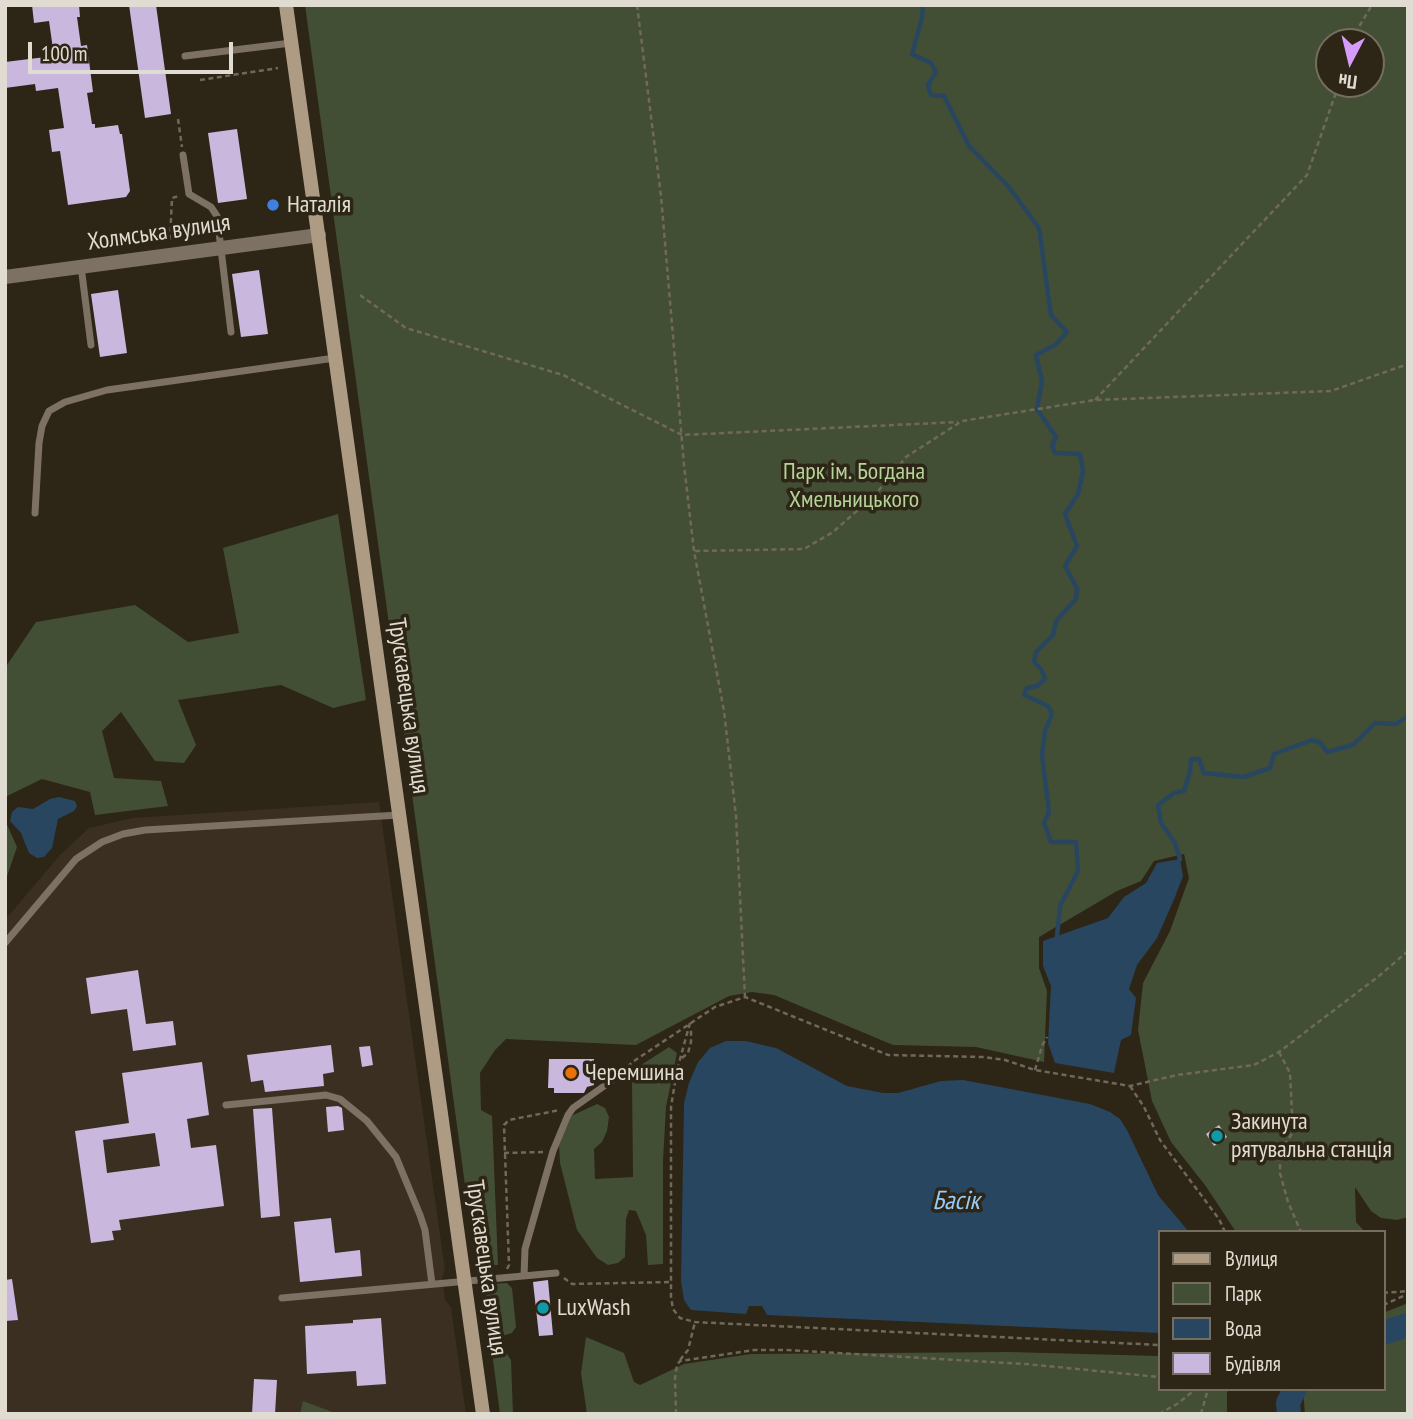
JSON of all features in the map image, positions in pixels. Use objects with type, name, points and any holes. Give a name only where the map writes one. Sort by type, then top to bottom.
[{"type":"main road","name":"Трускавецька вулиця","points":[[285,5],[483,1414]]},
{"type":"street","name":"Холмська вулиця","points":[[5,277],[319,235]]},
{"type":"lane","points":[[185,56],[291,43]]},
{"type":"lane","points":[[183,155],[189,194],[215,210],[231,332]]},
{"type":"lane","points":[[81,266],[91,345]]},
{"type":"lane","points":[[35,513],[42,426],[49,411],[65,401],[107,390],[336,358]]},
{"type":"lane","points":[[5,943],[76,859],[102,842],[123,834],[145,830],[400,815]]},
{"type":"lane","points":[[524,1276],[525,1249],[553,1151],[573,1108],[614,1079]]},
{"type":"lane","points":[[226,1105],[326,1095],[340,1099],[367,1121],[396,1157],[416,1203],[425,1230],[432,1284]]},
{"type":"lane","points":[[282,1298],[556,1273]]},
{"type":"path","points":[[637,5],[661,196],[694,551],[723,711],[736,816],[745,997]]},
{"type":"path","points":[[1359,28],[1372,5]]},
{"type":"path","points":[[200,80],[278,68]]},
{"type":"path","points":[[1095,400],[1307,175],[1334,98]]},
{"type":"path","points":[[178,119],[180,135]]},
{"type":"path","points":[[169,254],[172,198],[189,194]]},
{"type":"path","points":[[360,295],[406,328],[564,375],[682,435],[962,421],[1095,400],[1331,391],[1408,364]]},
{"type":"path","points":[[694,551],[804,550],[833,533],[875,495],[906,457],[962,421]]},
{"type":"path","points":[[614,1079],[634,1061],[715,1007],[745,997],[888,1055],[984,1057],[1005,1060],[1035,1070],[1130,1086],[1177,1075],[1254,1065],[1279,1052],[1320,1018],[1380,976],[1408,951]]},
{"type":"path","points":[[691,1023],[671,1107],[671,1282],[673,1309],[685,1321],[1158,1345]]},
{"type":"path","points":[[1035,1070],[1047,1037]]},
{"type":"path","points":[[1279,1052],[1290,1073],[1293,1132],[1280,1152],[1280,1173],[1288,1202],[1300,1230]]},
{"type":"path","points":[[1130,1086],[1160,1139],[1219,1219],[1224,1230]]},
{"type":"path","points":[[489,1279],[506,1270],[509,1265],[503,1129],[506,1122],[573,1108]]},
{"type":"path","points":[[504,1153],[553,1151]]},
{"type":"path","points":[[556,1273],[572,1284],[671,1282]]},
{"type":"path","points":[[1385,1293],[1408,1293]]},
{"type":"path","points":[[1385,1304],[1408,1293]]},
{"type":"path","points":[[676,1414],[677,1365],[688,1350],[695,1322]]},
{"type":"path","points":[[680,1361],[742,1351],[786,1350],[1026,1364],[1158,1377]]},
{"type":"path","points":[[1159,1414],[1193,1391]]},
{"type":"path","points":[[1201,1414],[1207,1391]]},
{"type":"shaded area","points":[[379,802],[445,1270],[442,1277],[445,1300],[451,1307],[466,1414],[7,1414],[5,920],[60,855],[89,828],[133,818]]},
{"type":"green space","name":"Парк ім. Богдана Хмельницького","points":[[305,5],[1408,5],[1408,1217],[1397,1220],[1381,1218],[1371,1211],[1355,1187],[1356,1222],[1363,1230],[1235,1230],[1205,1185],[1171,1142],[1152,1101],[1138,1030],[1143,983],[1170,931],[1189,878],[1184,854],[1154,861],[1141,881],[1117,891],[1039,937],[1039,968],[1047,991],[1044,1062],[976,1047],[893,1045],[774,995],[752,992],[729,996],[636,1045],[506,1039],[480,1073],[481,1110],[492,1116],[498,1265],[476,1266]]},
{"type":"green space","points":[[338,514],[366,700],[333,708],[281,685],[178,700],[196,745],[184,763],[155,761],[121,712],[102,731],[114,778],[161,781],[168,806],[95,815],[90,792],[42,779],[5,797],[5,668],[36,622],[135,605],[188,642],[239,633],[223,548]]},
{"type":"green space","points":[[5,820],[17,847],[5,882]]},
{"type":"green space","points":[[669,1047],[677,1053],[666,1107],[663,1264],[648,1265],[646,1235],[636,1211],[629,1210],[626,1219],[625,1257],[618,1263],[608,1265],[597,1258],[577,1230],[560,1163],[559,1145],[571,1116],[597,1104],[605,1108],[609,1117],[602,1142],[594,1149],[595,1179],[633,1177],[632,1082],[638,1067]]},
{"type":"green space","points":[[507,1283],[512,1288],[516,1327],[512,1333],[498,1337],[491,1332],[486,1292],[492,1284]]},
{"type":"green space","points":[[1408,1303],[1408,1414],[1305,1414],[1303,1391],[1385,1391],[1385,1312]]},
{"type":"green space","points":[[586,1337],[624,1353],[634,1382],[640,1385],[684,1364],[751,1354],[1009,1352],[1158,1356],[1158,1391],[1228,1391],[1227,1414],[587,1414],[581,1373]]},
{"type":"green space","points":[[505,1351],[511,1360],[513,1414],[500,1414],[492,1352]]},
{"type":"green space","points":[[303,1401],[338,1414],[300,1414]]},
{"type":"water","points":[[59,797],[75,801],[77,806],[74,811],[58,819],[52,848],[44,857],[37,858],[29,853],[21,833],[10,821],[12,812],[18,807],[33,809]]},
{"type":"water","points":[[1180,859],[1183,876],[1175,897],[1157,938],[1137,965],[1129,989],[1136,998],[1131,1035],[1121,1040],[1114,1073],[1055,1063],[1048,1043],[1051,986],[1043,966],[1043,941],[1108,918],[1124,897],[1146,883],[1157,863]]},
{"type":"water","name":"Басік","points":[[726,1041],[746,1041],[776,1048],[847,1086],[883,1093],[898,1093],[941,1081],[963,1080],[1090,1104],[1110,1112],[1120,1119],[1127,1130],[1158,1195],[1187,1230],[1158,1230],[1158,1333],[767,1315],[762,1306],[749,1306],[746,1314],[691,1310],[684,1300],[681,1281],[684,1103],[698,1062],[710,1048]]},
{"type":"building","points":[[32,5],[79,5],[80,17],[77,17],[81,46],[87,45],[93,92],[87,93],[92,124],[95,124],[95,128],[118,125],[122,134],[130,191],[126,197],[68,205],[60,151],[52,152],[49,130],[64,128],[58,88],[36,91],[35,84],[5,88],[5,62],[54,56],[49,21],[34,23]]},
{"type":"building","points":[[129,5],[156,5],[171,114],[145,118]]},
{"type":"building","points":[[237,129],[247,199],[218,203],[208,133]]},
{"type":"building","points":[[259,270],[268,334],[241,337],[232,274]]},
{"type":"building","points":[[118,290],[127,353],[100,357],[91,294]]},
{"type":"building","points":[[138,970],[146,1024],[173,1021],[176,1045],[133,1051],[127,1009],[91,1014],[86,978]]},
{"type":"building","points":[[331,1045],[334,1072],[323,1074],[324,1086],[265,1092],[263,1080],[251,1082],[247,1055]]},
{"type":"building","points":[[370,1046],[373,1065],[362,1067],[359,1047]]},
{"type":"building","name":"Черемшина","points":[[549,1059],[594,1059],[594,1085],[587,1087],[584,1093],[554,1093],[554,1088],[548,1088]]},
{"type":"building","points":[[202,1062],[209,1115],[187,1119],[191,1148],[216,1145],[224,1206],[119,1220],[121,1230],[112,1231],[114,1240],[91,1243],[75,1131],[129,1123],[122,1073]],"holes":[[[155,1133],[160,1166],[107,1173],[103,1140]]]},
{"type":"building","points":[[326,1107],[342,1108],[344,1130],[328,1132]]},
{"type":"building","points":[[272,1108],[280,1216],[261,1218],[253,1109]]},
{"type":"building","name":"Закинута рятувальна станція","points":[[1219,1125],[1227,1137],[1214,1146],[1206,1134]]},
{"type":"building","points":[[331,1218],[335,1253],[360,1250],[362,1276],[300,1282],[294,1222]]},
{"type":"building","points":[[12,1279],[18,1320],[5,1321],[5,1280]]},
{"type":"building","name":"LuxWash","points":[[548,1280],[553,1335],[539,1336],[533,1282]]},
{"type":"building","points":[[381,1318],[386,1384],[357,1386],[356,1371],[307,1374],[305,1326]]},
{"type":"building","points":[[254,1379],[277,1380],[275,1414],[252,1414]]},
{"type":"waterway","points":[[923,5],[912,54],[931,63],[936,72],[928,85],[931,95],[944,96],[969,146],[1009,187],[1039,228],[1051,315],[1067,332],[1055,345],[1036,355],[1042,381],[1037,409],[1056,437],[1052,446],[1055,453],[1080,454],[1083,471],[1078,494],[1065,514],[1077,546],[1065,566],[1077,588],[1076,599],[1056,621],[1053,635],[1036,652],[1034,662],[1045,679],[1037,686],[1027,688],[1024,695],[1048,706],[1052,714],[1045,731],[1042,755],[1049,812],[1044,823],[1051,842],[1076,842],[1078,871],[1060,906],[1059,938]]},
{"type":"waterway","points":[[1177,864],[1180,859],[1175,843],[1161,823],[1158,805],[1174,793],[1184,791],[1191,759],[1199,759],[1204,773],[1244,777],[1270,768],[1274,754],[1312,740],[1321,743],[1327,752],[1353,745],[1375,723],[1396,724],[1408,716]]},
{"type":"waterway","points":[[1385,1332],[1408,1325]]},
{"type":"waterway","points":[[1289,1414],[1288,1403],[1294,1391]]},
{"type":"place","name":"Наталія","points":[[273,205]]},
{"type":"place","name":"Черемшина","points":[[571,1073]]},
{"type":"place","name":"Закинута рятувальна станція","points":[[1217,1136]]},
{"type":"place","name":"LuxWash","points":[[543,1308]]}]
